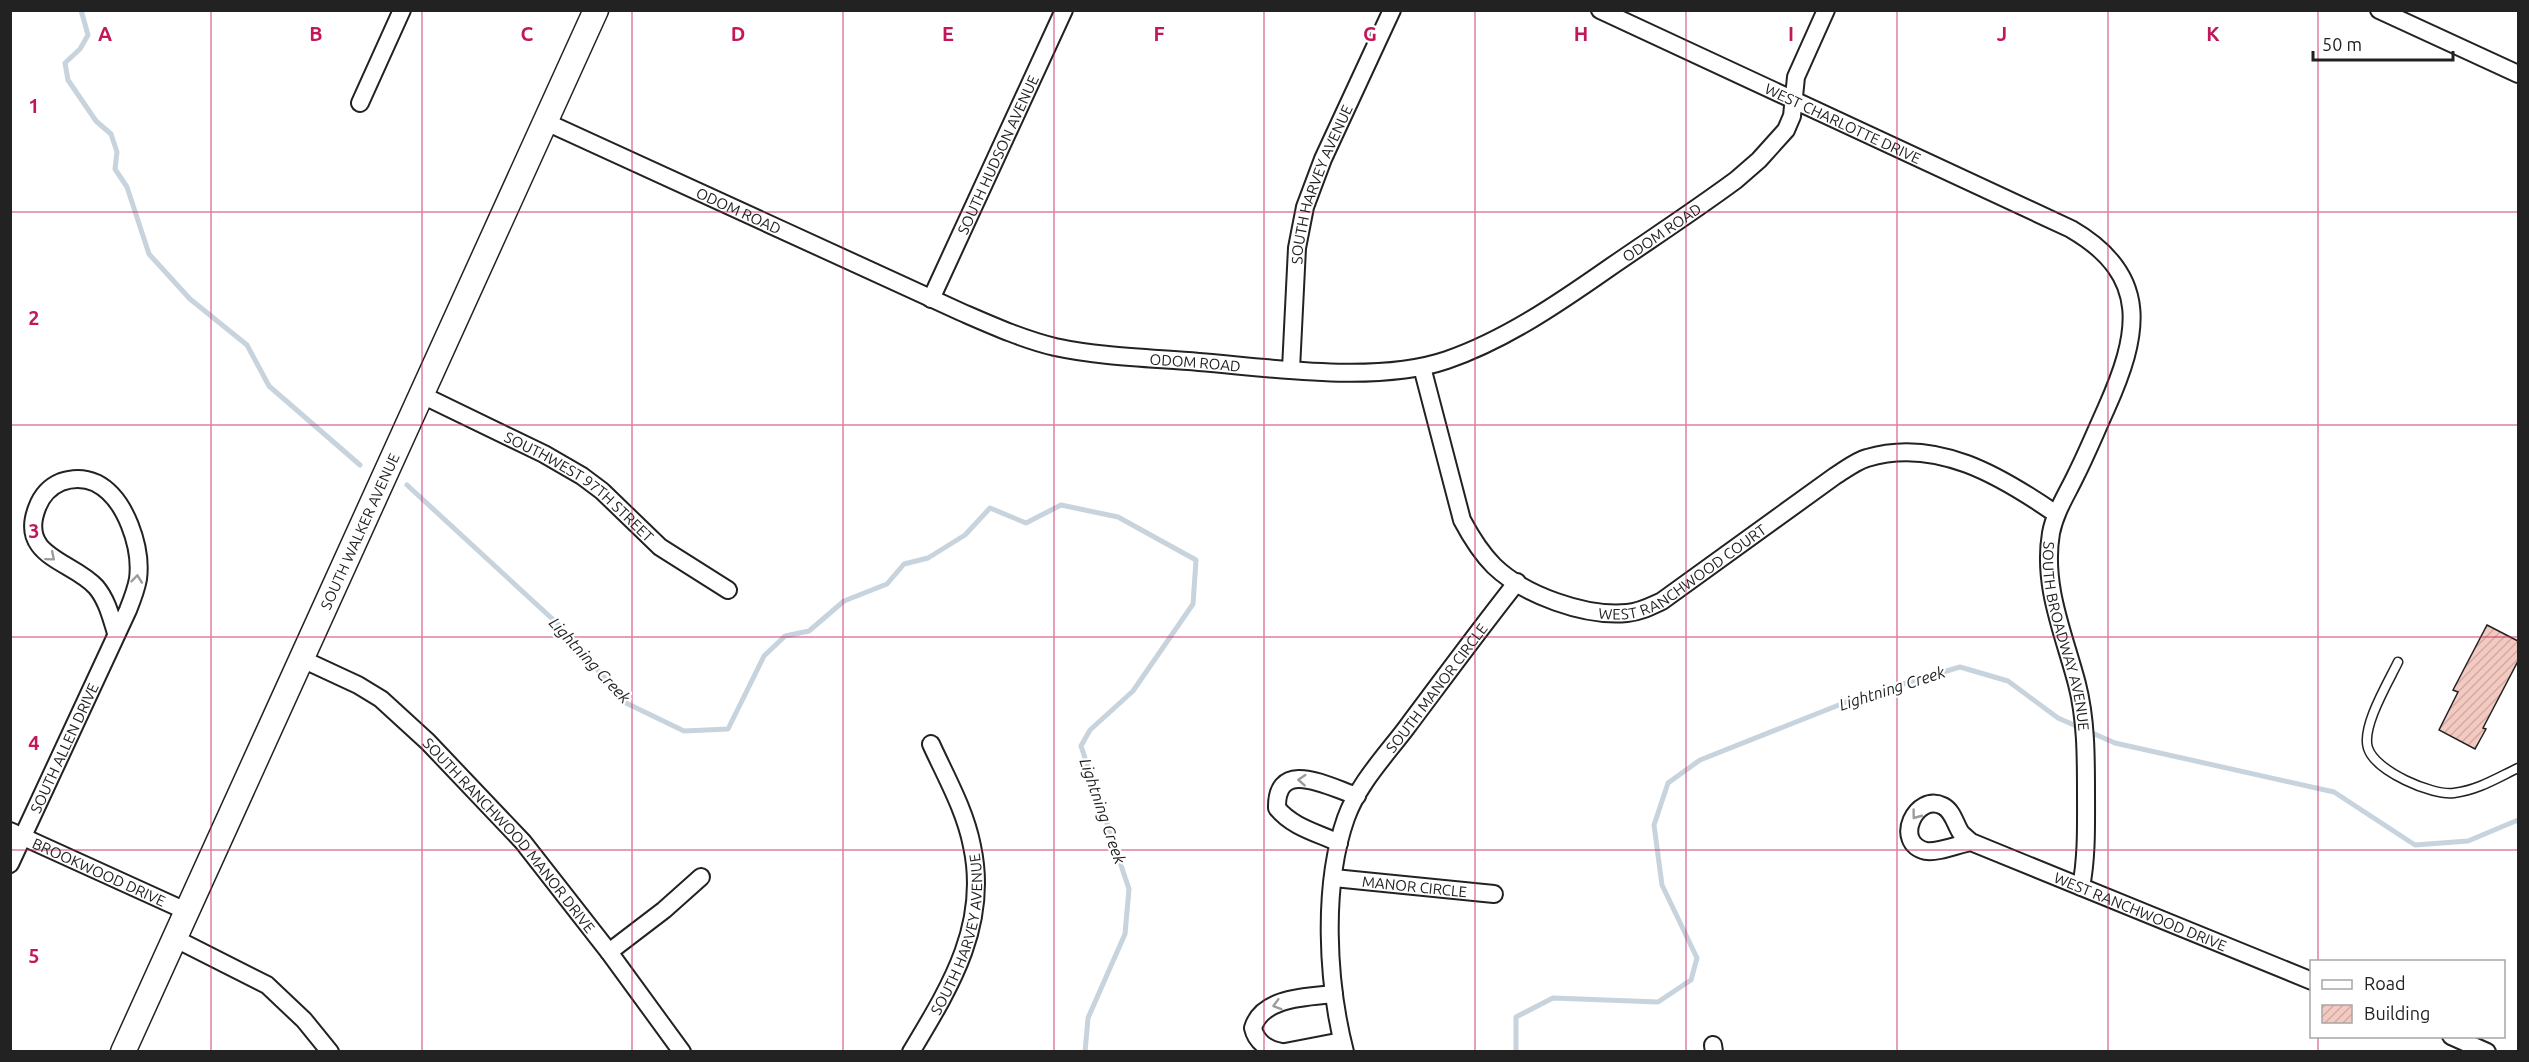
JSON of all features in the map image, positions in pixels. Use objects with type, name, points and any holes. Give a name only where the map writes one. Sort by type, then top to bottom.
[{"type":"main road","name":"SOUTH WALKER AVENUE","points":[[123,1052],[596,10]]},
{"type":"street","points":[[360,104],[402,10]]},
{"type":"street","name":"SOUTH HUDSON AVENUE","points":[[931,298],[1064,10]]},
{"type":"street","name":"SOUTH HARVEY AVENUE","points":[[1291,369],[1297,248],[1305,207],[1323,159],[1392,10]]},
{"type":"street","name":"WEST CHARLOTTE DRIVE","points":[[1600,10],[2086,238]]},
{"type":"street","name":"ODOM ROAD","points":[[546,122],[931,298],[1011,333],[1053,346],[1137,357],[1291,369],[1367,372],[1422,367],[1449,359],[1496,338],[1561,301],[1702,205],[1751,166],[1786,130],[1792,116],[1796,77],[1826,10]]},
{"type":"street","points":[[2379,10],[2518,74]]},
{"type":"street","name":"SOUTH BROADWAY AVENUE","points":[[2081,887],[2086,860],[2086,751],[2077,683],[2051,593],[2049,548],[2056,514],[2126,361],[2133,319],[2126,286],[2121,276],[2086,238]]},
{"type":"street","name":"WEST RANCHWOOD COURT","points":[[1422,367],[1462,520],[1483,555],[1496,568],[1536,594],[1594,612],[1629,613],[1645,609],[1681,589],[1712,562],[1835,476],[1865,459],[1897,451],[1935,454],[1971,465],[2056,514]]},
{"type":"street","name":"SOUTHWEST 97TH STREET","points":[[422,395],[544,454],[582,476],[626,513],[660,547],[728,590]]},
{"type":"street","name":"SOUTH ALLEN DRIVE","points":[[10,864],[17,833],[134,597],[138,578],[134,540],[112,495],[86,480],[66,480],[56,484],[42,498],[34,518],[36,539],[47,555],[81,574],[98,589],[109,610],[116,633]]},
{"type":"street","name":"SOUTH MANOR CIRCLE","points":[[1334,994],[1278,1003],[1266,1008],[1260,1013],[1253,1028],[1257,1039],[1274,1050],[1283,1052],[1343,1046],[1334,994],[1331,914],[1339,843],[1347,816],[1357,796],[1517,582]]},
{"type":"street","name":"SOUTH RANCHWOOD MANOR DRIVE","points":[[302,659],[358,685],[402,716],[523,842],[609,952],[682,1052]]},
{"type":"street","name":"SOUTH HARVEY AVENUE","points":[[911,1052],[958,971],[970,936],[974,907],[975,872],[972,846],[963,815],[931,744]]},
{"type":"street","points":[[1339,843],[1290,821],[1282,815],[1277,808],[1280,790],[1285,783],[1297,778],[1314,781],[1357,796]]},
{"type":"street","name":"BROOKWOOD DRIVE","points":[[17,833],[186,911]]},
{"type":"street","name":"WEST RANCHWOOD DRIVE","points":[[1971,842],[2310,980]]},
{"type":"street","points":[[609,952],[664,910],[701,877]]},
{"type":"street","name":"MANOR CIRCLE","points":[[1334,878],[1494,894]]},
{"type":"street","points":[[174,938],[267,985],[304,1020],[330,1052]]},
{"type":"street","points":[[2456,1038],[2487,1052]]},
{"type":"lane","points":[[2398,662],[2369,724],[2368,747],[2383,768],[2410,782],[2451,794],[2475,789],[2518,768]]},
{"type":"building","points":[[2487,625],[2518,641],[2518,661],[2483,728],[2486,729],[2475,749],[2439,730],[2458,692],[2453,690]]},
{"type":"waterway","name":"Lightning Creek","points":[[81,10],[88,35],[80,49],[65,63],[68,80],[96,121],[111,134],[117,152],[115,169],[127,187],[149,254],[190,299],[247,345],[269,386],[360,465]]},
{"type":"waterway","name":"Lightning Creek","points":[[407,485],[559,625],[626,703],[684,731],[728,729],[764,656],[785,636],[809,631],[844,601],[887,584],[904,564],[928,558],[965,535],[990,508],[1026,523],[1061,505],[1118,517],[1196,560],[1193,604],[1133,691],[1090,730],[1081,746],[1129,889],[1125,934],[1088,1018],[1085,1052]]},
{"type":"waterway","name":"Lightning Creek","points":[[1516,1052],[1516,1017],[1553,998],[1658,1002],[1691,980],[1697,958],[1662,885],[1654,825],[1668,783],[1700,760],[1859,697],[1960,667],[2008,681],[2058,718],[2115,743],[2334,792],[2415,845],[2468,841],[2518,820]]}]
